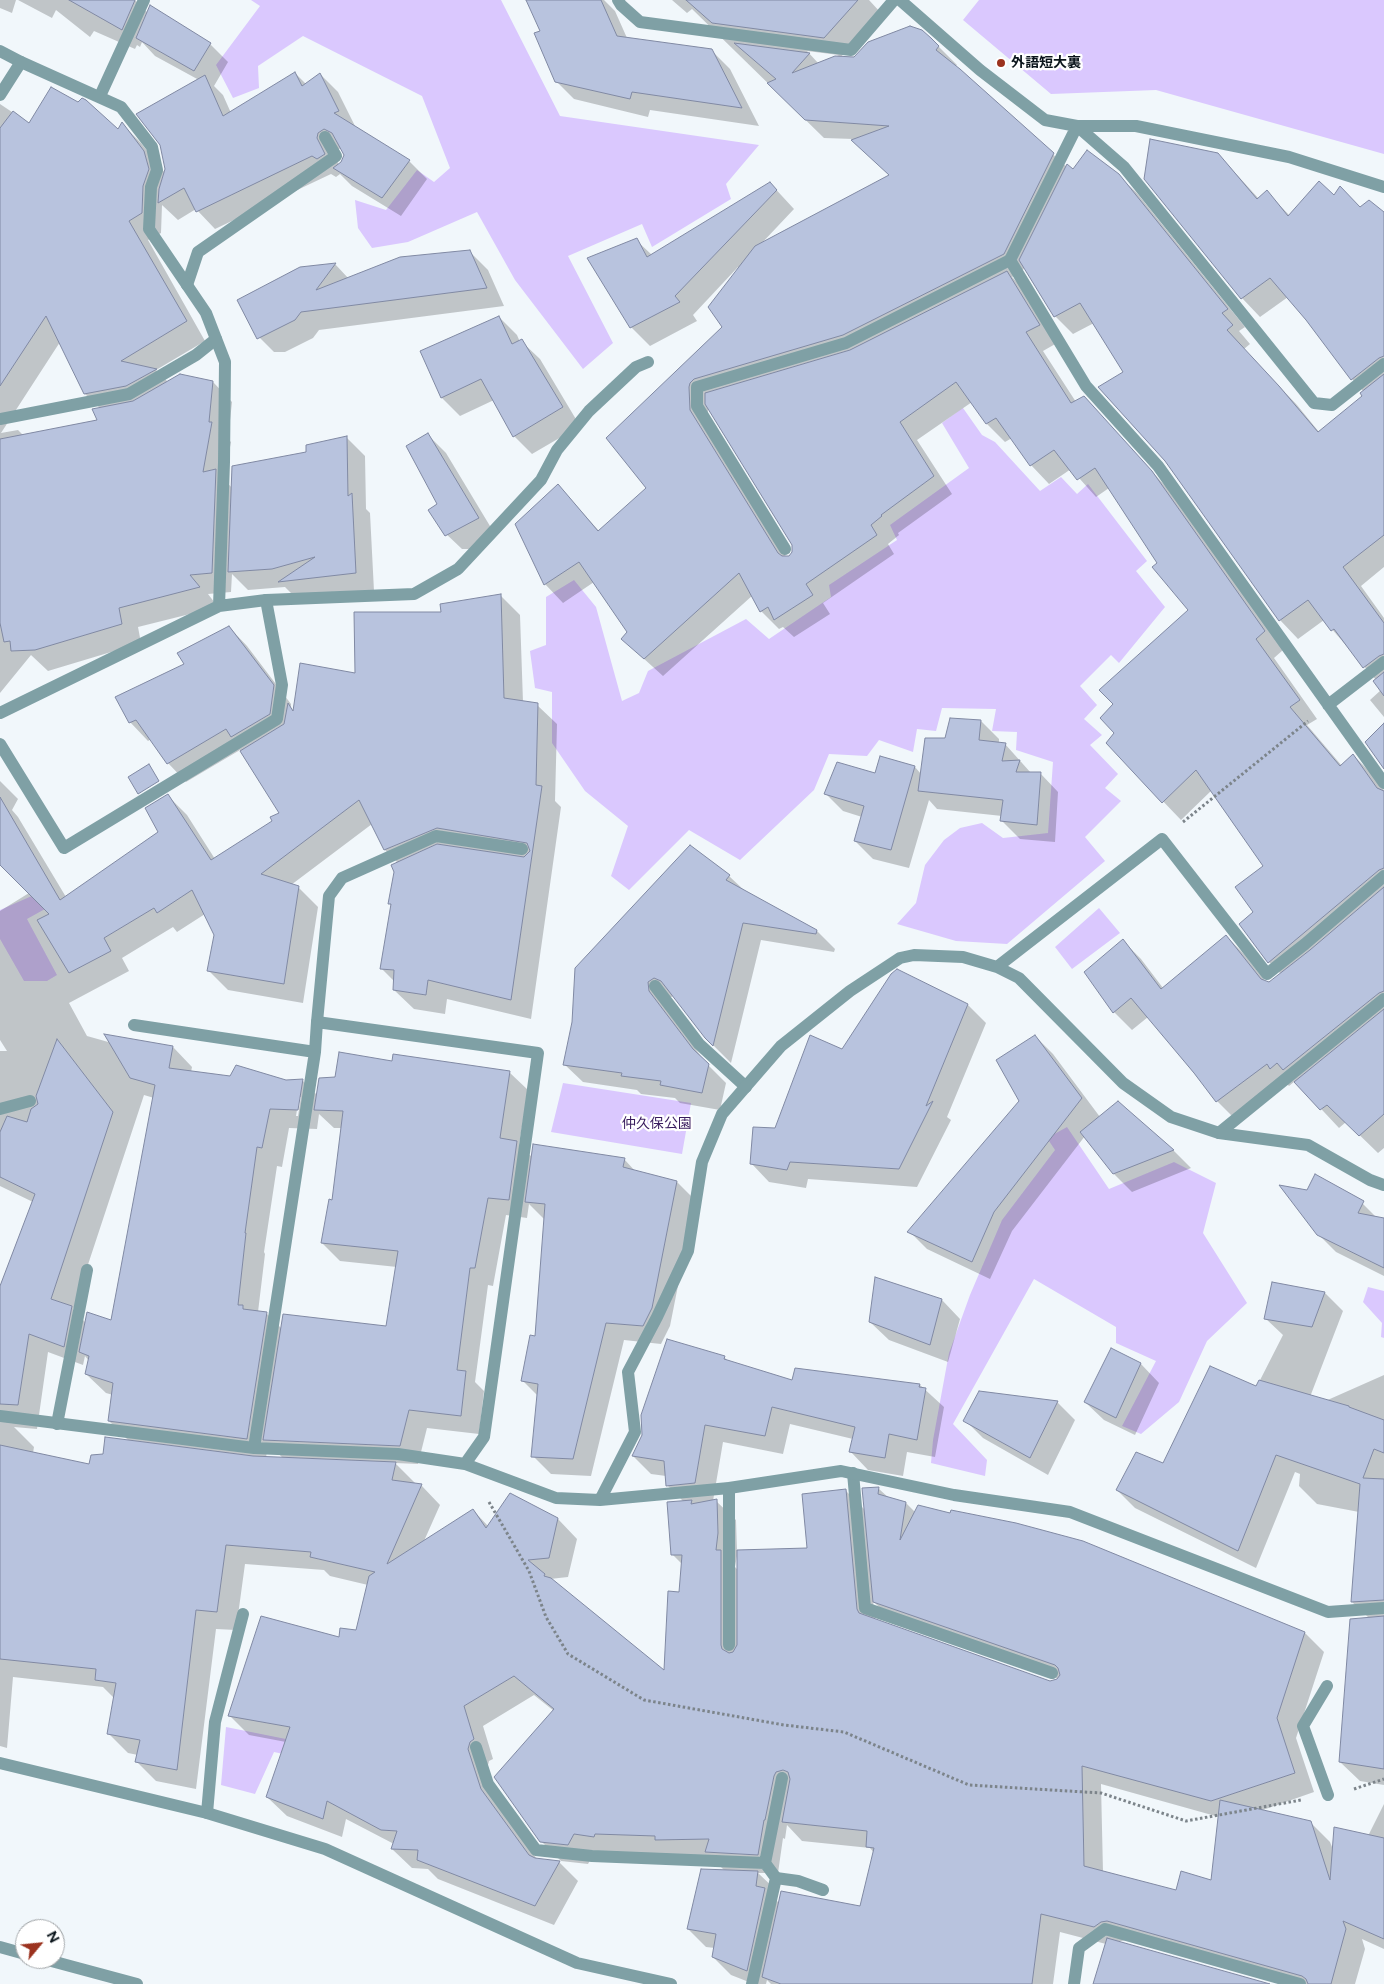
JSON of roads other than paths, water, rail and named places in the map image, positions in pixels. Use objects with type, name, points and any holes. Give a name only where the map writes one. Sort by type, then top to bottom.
[{"type":"street","points":[[100,96],[144,0]]},
{"type":"street","points":[[618,0],[620,5],[640,22],[851,50],[894,0]]},
{"type":"street","points":[[900,0],[980,70],[1045,120],[1077,126],[1136,126],[1289,157],[1384,187]]},
{"type":"street","points":[[0,51],[121,107],[152,146],[157,170],[151,187],[149,229],[206,313],[225,362],[219,606]]},
{"type":"street","points":[[0,95],[21,62]]},
{"type":"street","points":[[785,549],[697,406],[697,386],[846,343],[1010,260],[1077,126]]},
{"type":"street","points":[[1077,126],[1124,167],[1314,403],[1332,405],[1384,364]]},
{"type":"street","points":[[187,285],[198,252],[336,156],[325,137]]},
{"type":"street","points":[[1010,260],[1086,386],[1158,466],[1384,783]]},
{"type":"street","points":[[0,419],[129,394],[196,355],[216,339]]},
{"type":"street","points":[[0,713],[219,606],[266,600],[414,594],[458,569],[540,480],[558,450],[589,411],[636,367],[648,362]]},
{"type":"street","points":[[0,744],[64,848],[277,718],[282,685],[266,600]]},
{"type":"street","points":[[1328,705],[1384,662]]},
{"type":"street","points":[[254,1448],[316,1052],[329,896],[342,878],[436,836],[522,849]]},
{"type":"street","points":[[997,967],[1162,839],[1267,974],[1384,876]]},
{"type":"street","points":[[600,1500],[635,1432],[628,1372],[688,1251],[702,1162],[722,1114],[781,1046],[850,991],[900,958],[914,955],[963,957],[997,967],[1019,978],[1123,1083],[1171,1117],[1219,1133],[1308,1145],[1370,1180],[1384,1185]]},
{"type":"street","points":[[654,986],[698,1044],[746,1087]]},
{"type":"street","points":[[1219,1133],[1384,999]]},
{"type":"street","points":[[317,1022],[538,1053],[484,1437],[465,1464]]},
{"type":"street","points":[[134,1025],[316,1052]]},
{"type":"street","points":[[0,1109],[30,1101]]},
{"type":"street","points":[[57,1424],[88,1270]]},
{"type":"street","points":[[0,1416],[254,1448],[398,1454],[465,1464],[556,1498],[600,1500],[729,1488],[841,1471],[954,1495],[1070,1512],[1328,1612],[1384,1608]]},
{"type":"street","points":[[853,1473],[865,1608],[1052,1673]]},
{"type":"street","points":[[729,1488],[729,1645]]},
{"type":"street","points":[[207,1812],[215,1722],[244,1614]]},
{"type":"street","points":[[1327,1686],[1303,1726],[1328,1794]]},
{"type":"street","points":[[476,1747],[488,1784],[536,1850],[592,1856],[765,1863]]},
{"type":"street","points":[[0,1763],[207,1812],[325,1849],[577,1963],[670,1984]]},
{"type":"street","points":[[782,1778],[765,1863],[776,1878],[798,1881],[824,1890]]},
{"type":"street","points":[[752,1984],[776,1878]]},
{"type":"street","points":[[1074,1984],[1079,1948],[1106,1929],[1300,1984]]},
{"type":"street","points":[[0,1947],[15,1951]]},
{"type":"street","points":[[65,1965],[137,1984]]},
{"type":"place","name":"外語短大裏","points":[[1001,63]]},
{"type":"park label","name":"仲久保公園","points":[[657,1124]]}]
